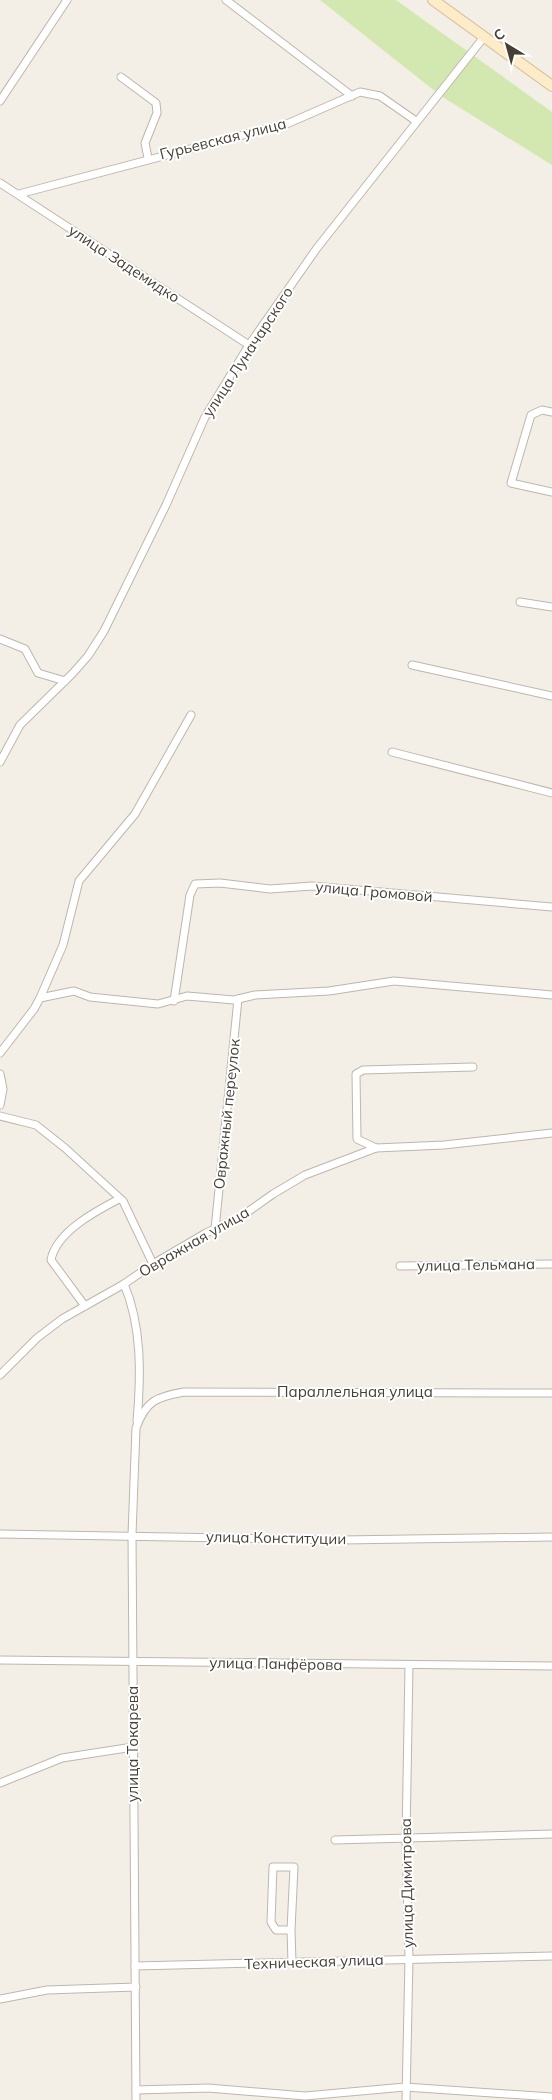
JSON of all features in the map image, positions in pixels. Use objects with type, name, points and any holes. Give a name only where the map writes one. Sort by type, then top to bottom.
[{"type":"street","points":[[0,101],[67,0]]},
{"type":"street","points":[[226,0],[352,96]]},
{"type":"street","points":[[433,0],[552,86]]},
{"type":"street","name":"улица Луначарского","points":[[0,762],[20,725],[88,656],[104,631],[166,505],[205,417],[249,345],[317,248],[484,37]]},
{"type":"street","points":[[121,77],[156,103],[157,113],[145,143],[148,158]]},
{"type":"street","name":"Гурьевская улица","points":[[19,194],[148,158],[289,123],[360,92],[380,96],[416,121]]},
{"type":"street","name":"улица Задемидко","points":[[0,182],[249,345]]},
{"type":"street","points":[[552,412],[542,410],[531,415],[511,483],[552,492]]},
{"type":"street","points":[[520,602],[552,607]]},
{"type":"street","points":[[0,639],[25,648],[38,673],[65,681]]},
{"type":"street","points":[[412,664],[552,696]]},
{"type":"street","points":[[0,1053],[34,1009],[40,998],[63,944],[78,881],[135,814],[191,715]]},
{"type":"street","points":[[392,752],[552,793]]},
{"type":"street","name":"улица Громовой","points":[[174,1001],[190,895],[195,884],[220,883],[270,889],[312,886],[552,907]]},
{"type":"street","points":[[40,998],[74,991],[90,997],[158,1004],[187,996],[236,999],[255,995],[329,992],[394,981],[552,995]]},
{"type":"street","name":"Овражный переулок","points":[[215,1229],[236,999]]},
{"type":"street","points":[[376,1148],[357,1139],[356,1074],[364,1070],[472,1067]]},
{"type":"street","points":[[0,1074],[3,1089],[0,1105]]},
{"type":"street","points":[[0,1116],[36,1126],[65,1148],[119,1199],[140,1233],[153,1264]]},
{"type":"street","name":"Овражная улица","points":[[0,1375],[50,1328],[124,1284],[153,1264],[242,1216],[273,1194],[305,1175],[376,1148],[444,1145],[552,1132]]},
{"type":"street","points":[[85,1306],[51,1260],[53,1249],[86,1217],[119,1199]]},
{"type":"street","name":"улица Тельмана","points":[[400,1266],[552,1264]]},
{"type":"street","points":[[124,1284],[134,1311],[138,1346],[139,1399],[136,1428]]},
{"type":"street","name":"Параллельная улица","points":[[158,1397],[184,1392],[552,1393]]},
{"type":"street","name":"улица Токарева","points":[[136,2100],[132,1535],[136,1428],[150,1403],[158,1397]]},
{"type":"street","name":"улица Конституции","points":[[0,1534],[341,1540],[552,1537]]},
{"type":"street","name":"улица Панфёрова","points":[[0,1660],[552,1666]]},
{"type":"street","name":"улица Димитрова","points":[[406,2100],[409,1958],[406,1839],[410,1665]]},
{"type":"street","points":[[0,1783],[62,1758],[133,1747]]},
{"type":"street","points":[[335,1840],[552,1834]]},
{"type":"street","points":[[291,1930],[276,1930],[271,1922],[273,1867],[294,1868],[291,1930],[292,1963]]},
{"type":"street","name":"Техническая улица","points":[[135,1966],[552,1956]]},
{"type":"street","points":[[0,1999],[47,1990],[136,1987]]},
{"type":"street","points":[[136,2090],[208,2088],[305,2096],[405,2087],[552,2097]]},
{"type":"green space","points":[[320,0],[396,0],[552,112],[552,165],[441,96]]}]
